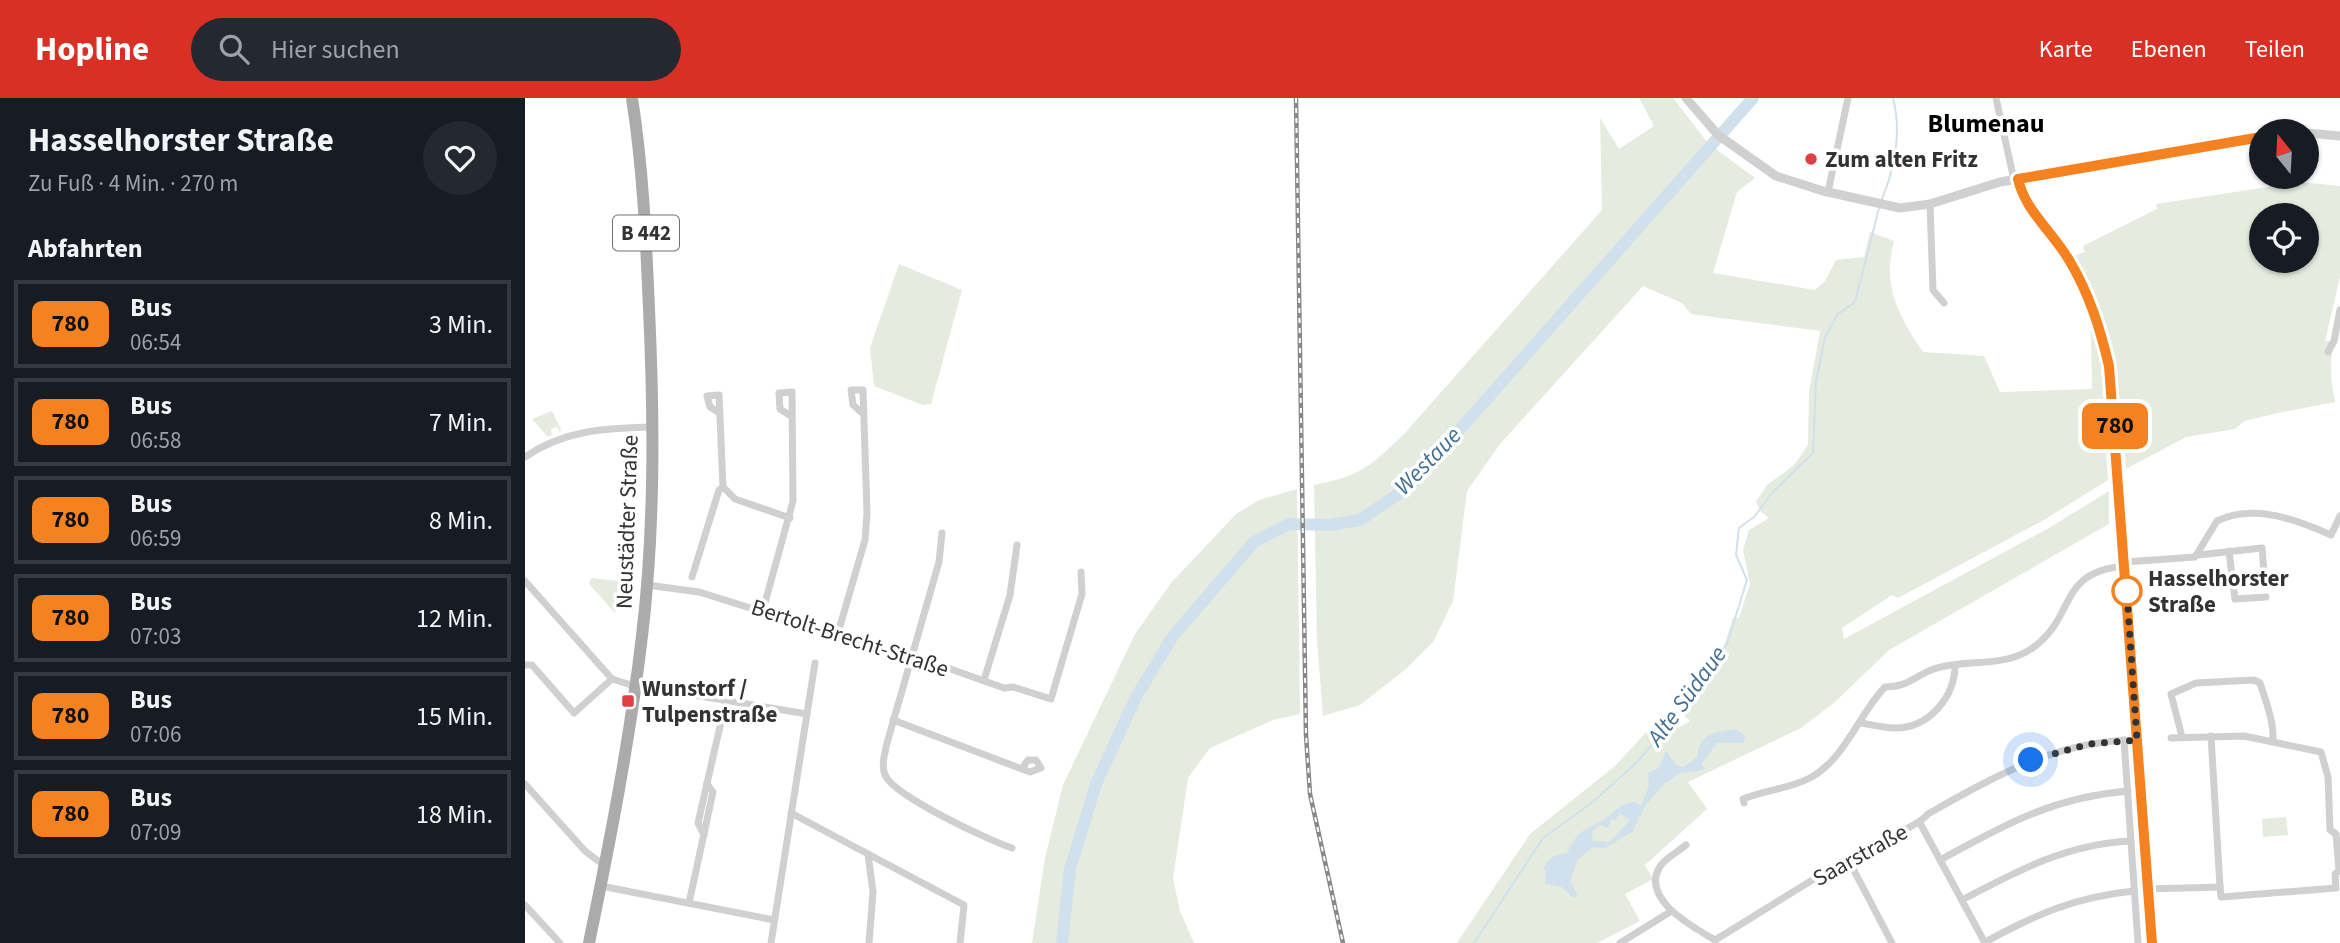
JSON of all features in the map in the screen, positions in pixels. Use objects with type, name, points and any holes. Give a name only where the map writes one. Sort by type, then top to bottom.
[{"type":"main road","name":"Neustädter Straße","points":[[589,943],[636,685],[647,585],[652,427],[645,218],[632,98]]},
{"type":"street","points":[[1686,98],[1702,118],[1736,150],[1776,176],[1828,192],[1893,206],[1930,204],[1987,184],[2249,139]]},
{"type":"street","points":[[1828,192],[1848,98]]},
{"type":"street","points":[[1996,98],[2016,179],[2025,202],[2069,259],[2099,325],[2113,396],[2151,943]]},
{"type":"street","points":[[2319,134],[2340,136]]},
{"type":"street","points":[[1930,204],[1933,290],[1944,303]]},
{"type":"street","points":[[2328,352],[2334,341],[2340,310]]},
{"type":"street","points":[[720,412],[723,486],[735,499],[790,518]]},
{"type":"street","points":[[838,633],[865,540],[867,513],[862,413]]},
{"type":"street","points":[[763,610],[790,518],[795,482],[790,416]]},
{"type":"street","points":[[525,457],[568,435],[594,429],[652,427]]},
{"type":"street","points":[[692,578],[719,490],[723,486]]},
{"type":"street","points":[[2198,555],[2217,521],[2253,514],[2291,517],[2340,538]]},
{"type":"street","points":[[2332,535],[2340,516]]},
{"type":"street","points":[[942,533],[939,562],[883,760],[885,775],[895,787],[991,841],[1012,848]]},
{"type":"street","points":[[984,680],[1008,604],[1017,545]]},
{"type":"street","points":[[1744,803],[1743,799],[1761,791],[1781,789],[1812,777],[1861,723],[1873,699],[1885,687],[1902,687],[1932,669],[2003,661],[2026,652],[2044,638],[2083,578],[2104,568],[2262,548],[2265,584]]},
{"type":"street","points":[[2229,551],[2235,599],[2266,597]]},
{"type":"street","name":"Bertolt-Brecht-Straße","points":[[647,585],[699,592],[763,610],[895,653],[911,655],[1051,699],[1082,594],[1081,572]]},
{"type":"street","points":[[525,581],[612,679],[807,714]]},
{"type":"street","points":[[771,943],[815,663]]},
{"type":"street","points":[[525,665],[532,666],[574,713],[612,679]]},
{"type":"street","points":[[1861,723],[1896,728],[1925,719],[1938,709],[1948,695],[1955,680],[1955,665]]},
{"type":"street","points":[[2182,737],[2171,694],[2196,683],[2254,680],[2260,683],[2274,727],[2273,741]]},
{"type":"street","points":[[689,903],[704,835],[698,823],[726,700]]},
{"type":"street","points":[[893,720],[1023,767]]},
{"type":"street","points":[[2171,738],[2211,736],[2244,736],[2321,752],[2327,777],[2330,830],[2336,834],[2339,871],[2336,874],[2336,888],[2221,897],[2211,736]]},
{"type":"street","points":[[2124,740],[2138,943]]},
{"type":"street","name":"Saarstraße","points":[[1670,912],[1715,942],[1848,859],[1895,832],[1920,823],[1928,814],[2017,765],[2073,747],[2137,740]]},
{"type":"street","points":[[525,784],[585,851],[605,866]]},
{"type":"street","points":[[1940,860],[2029,813],[2077,798],[2127,791]]},
{"type":"street","points":[[791,813],[964,905],[960,943]]},
{"type":"street","points":[[1920,823],[1985,943],[2032,917],[2072,901],[2134,891]]},
{"type":"street","points":[[1962,900],[2035,862],[2067,850],[2102,842],[2130,841]]},
{"type":"street","points":[[1620,943],[1670,912],[1657,887],[1657,875],[1662,864],[1686,845]]},
{"type":"street","points":[[868,854],[873,892],[869,943]]},
{"type":"street","points":[[1848,859],[1892,943]]},
{"type":"street","points":[[601,886],[774,920]]},
{"type":"street","points":[[2148,889],[2220,887]]},
{"type":"street","points":[[525,905],[560,943]]},
{"type":"shaded area","points":[[1639,98],[1673,98],[1708,143],[1755,178],[1737,192],[1713,273],[1815,290],[1825,281],[1836,260],[1864,257],[1870,232],[1894,241],[1891,286],[1906,325],[1923,352],[1984,356],[2000,392],[2092,389],[2090,290],[2073,256],[2085,252],[2083,246],[2157,209],[2156,204],[2255,189],[2319,189],[2319,184],[2340,186],[2340,277],[2325,341],[2335,341],[2331,379],[2335,402],[2244,421],[2235,429],[2186,437],[2126,469],[2121,402],[2103,403],[2108,480],[2044,520],[1898,598],[1892,595],[1842,628],[1844,639],[2049,528],[2109,491],[2109,524],[1889,650],[1835,702],[1801,728],[1688,782],[1707,809],[1645,865],[1653,879],[1625,894],[1640,921],[1597,943],[1457,943],[1530,834],[1615,766],[1661,716],[1678,728],[1690,721],[1679,710],[1725,643],[1733,618],[1739,618],[1750,584],[1743,550],[1749,530],[1769,518],[1761,512],[1756,502],[1767,485],[1794,465],[1808,445],[1809,392],[1820,331],[1691,314],[1682,303],[1643,286],[1500,444],[1467,491],[1453,601],[1433,642],[1406,669],[1360,705],[1323,716],[1317,641],[1314,485],[1343,478],[1364,468],[1405,433],[1602,210],[1600,118],[1619,149],[1654,126]]},
{"type":"shaded area","points":[[899,264],[962,290],[931,404],[923,405],[874,386],[870,348]]},
{"type":"shaded area","points":[[552,411],[561,429],[560,432],[557,427],[551,429],[552,435],[548,437],[532,419]]},
{"type":"shaded area","points":[[1297,489],[1300,714],[1273,720],[1210,748],[1188,778],[1173,878],[1180,911],[1194,943],[1032,943],[1045,858],[1063,785],[1135,634],[1171,583],[1236,514],[1259,500]]},
{"type":"shaded area","points":[[591,578],[619,581],[615,613],[589,584]]},
{"type":"shaded area","points":[[2286,817],[2288,835],[2263,837],[2262,819]]},
{"type":"water","points":[[1735,729],[1746,736],[1743,743],[1717,743],[1702,763],[1705,770],[1680,773],[1663,785],[1645,806],[1632,832],[1605,848],[1593,847],[1578,859],[1570,881],[1578,896],[1573,898],[1562,887],[1545,884],[1546,870],[1543,869],[1547,862],[1555,856],[1567,853],[1575,838],[1582,832],[1625,804],[1636,802],[1641,806],[1649,785],[1648,773],[1659,768],[1666,751],[1676,765],[1684,767],[1697,757],[1701,743],[1709,735]],"holes":[[[1620,813],[1630,820],[1610,842],[1593,841],[1592,832],[1599,825],[1609,828],[1611,819],[1616,820]]]},
{"type":"waterway","name":"Westaue","points":[[1062,943],[1070,869],[1096,784],[1136,697],[1173,636],[1254,542],[1289,524],[1330,525],[1360,520],[1409,487],[1753,98]]},
{"type":"waterway","name":"Alte Südaue","points":[[1882,199],[1896,150],[1897,124],[1893,98]]},
{"type":"waterway","name":"Alte Südaue","points":[[1474,943],[1543,838],[1594,801],[1637,762],[1682,710],[1727,644],[1747,580],[1736,555],[1739,528],[1754,517],[1773,492],[1813,453],[1816,382],[1825,337],[1837,315],[1855,302],[1879,208]]},
{"type":"railway","points":[[1296,98],[1306,735],[1310,794],[1343,943]]},
{"type":"bus line","name":"780","points":[[2152,943],[2126,562],[2109,366],[2099,325],[2079,278],[2049,230],[2025,202],[2018,179],[2249,139]]},
{"type":"place","name":"Zum alten Fritz","points":[[1811,159]]},
{"type":"place","name":"Hasselhorster Straße","points":[[2127,591]]},
{"type":"place","name":"Wunstorf / Tulpenstraße","points":[[628,701]]},
{"type":"district","name":"Blumenau","points":[[1986,123]]},
{"type":"route","points":[[2031,760],[2073,747],[2106,741],[2137,740],[2126,580],[2127,591]]}]
